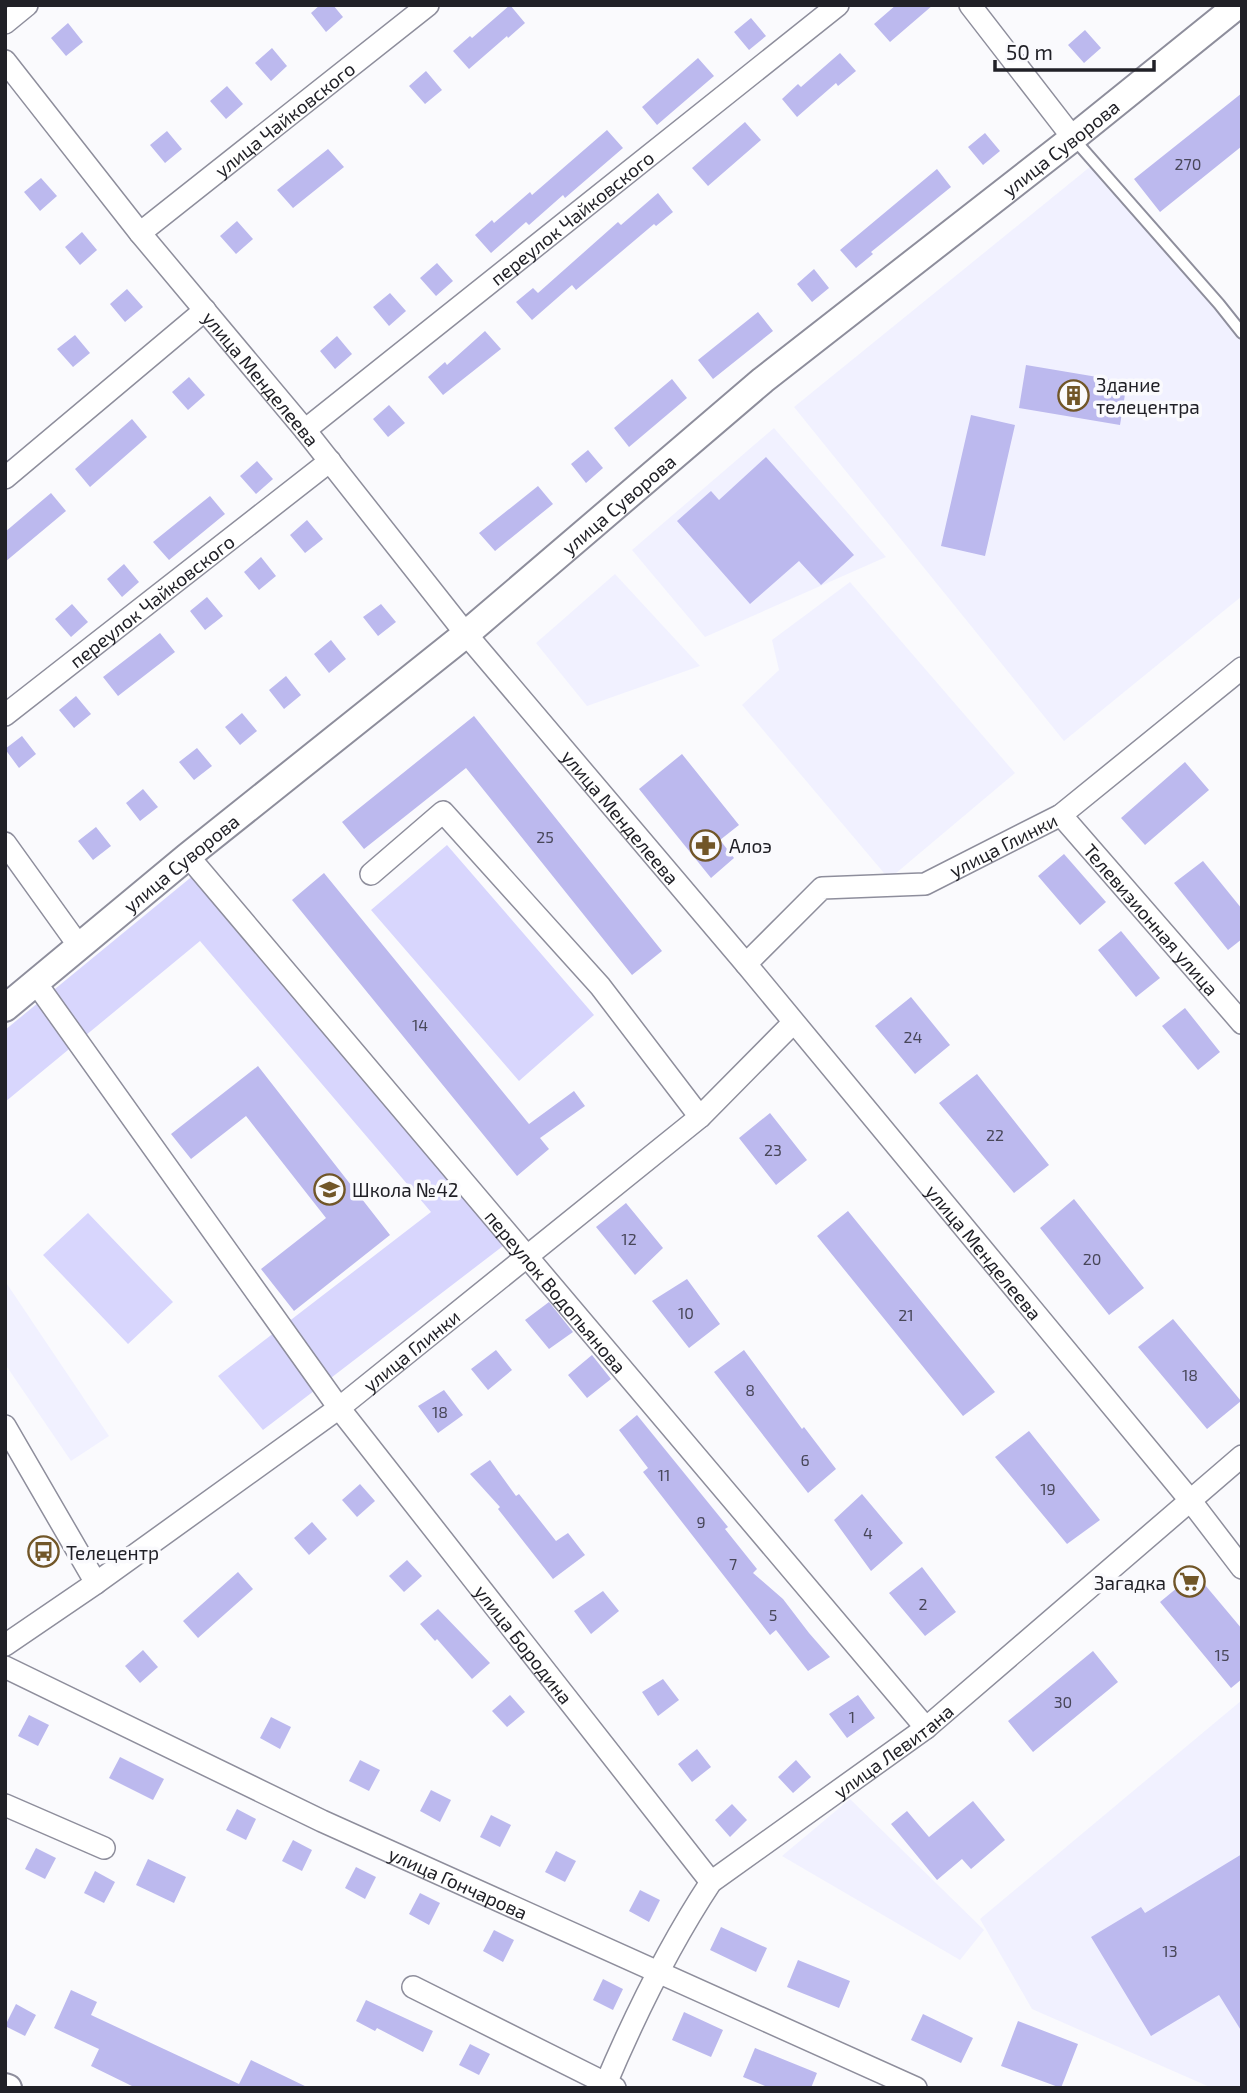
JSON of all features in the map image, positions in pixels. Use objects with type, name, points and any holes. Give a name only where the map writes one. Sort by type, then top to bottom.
[{"type":"street","points":[[5,23],[27,5]]},
{"type":"street","name":"улица Чайковского","points":[[140,233],[428,5]]},
{"type":"street","name":"переулок Чайковского","points":[[305,430],[838,5]]},
{"type":"street","points":[[970,5],[1073,138]]},
{"type":"street","name":"улица Суворова","points":[[5,1008],[188,856],[466,634],[763,380],[1073,138],[1238,5]]},
{"type":"street","name":"улица Менделеева","points":[[5,61],[140,233],[305,430],[466,634],[746,964],[1190,1500],[1242,1568]]},
{"type":"street","points":[[5,478],[205,310]]},
{"type":"street","name":"переулок Чайковского","points":[[5,715],[330,461]]},
{"type":"street","name":"улица Глинки","points":[[746,964],[822,888],[925,884],[1061,815],[1242,668]]},
{"type":"street","points":[[371,874],[443,812],[600,986],[699,1117]]},
{"type":"street","name":"Телевизионная улица","points":[[1061,815],[1242,1023]]},
{"type":"street","points":[[5,843],[79,946]]},
{"type":"street","name":"переулок Водопьянова","points":[[188,856],[926,1728]]},
{"type":"street","name":"улица Бородина","points":[[36,982],[339,1408],[711,1882]]},
{"type":"street","name":"улица Глинки","points":[[5,1645],[339,1408],[699,1117],[793,1023]]},
{"type":"street","points":[[5,1426],[96,1583]]},
{"type":"street","name":"улица Левитана","points":[[608,2086],[658,1970],[711,1882],[926,1728],[1242,1455]]},
{"type":"street","name":"улица Гончарова","points":[[5,1667],[322,1821],[916,2088]]},
{"type":"street","points":[[5,1805],[104,1848]]},
{"type":"street","points":[[414,1987],[608,2086]]},
{"type":"lane","points":[[1073,138],[1242,333]]},
{"type":"shaded area","points":[[1096,162],[1242,342],[1242,596],[1064,741],[794,407]]},
{"type":"shaded area","points":[[774,428],[886,557],[705,637],[632,550]]},
{"type":"shaded area","points":[[615,574],[700,666],[587,706],[536,643]]},
{"type":"shaded area","points":[[850,582],[1015,773],[889,879],[742,705],[779,670],[772,640]]},
{"type":"shaded area","points":[[447,845],[594,1015],[519,1081],[371,910]]},
{"type":"shaded area","points":[[195,874],[503,1246],[263,1430],[218,1376],[431,1212],[200,941],[5,1102],[5,1030]]},
{"type":"shaded area","points":[[88,1213],[173,1302],[128,1344],[43,1255]]},
{"type":"shaded area","points":[[5,1281],[109,1436],[71,1461],[5,1364]]},
{"type":"shaded area","points":[[1242,1700],[1242,2088],[1212,2088],[1032,2009],[980,1919]]},
{"type":"shaded area","points":[[850,1799],[984,1930],[960,1960],[782,1856]]},
{"type":"building","points":[[320,5],[333,5],[343,17],[326,32],[311,13]]},
{"type":"building","points":[[510,5],[525,23],[469,69],[453,51]]},
{"type":"building","points":[[896,5],[933,5],[890,42],[874,24]]},
{"type":"building","points":[[751,18],[766,36],[749,50],[734,32]]},
{"type":"building","points":[[68,23],[83,42],[66,56],[51,38]]},
{"type":"building","points":[[1085,30],[1101,48],[1084,63],[1068,45]]},
{"type":"building","points":[[272,48],[287,66],[271,81],[255,63]]},
{"type":"building","points":[[840,53],[856,71],[838,86],[836,83],[797,117],[782,99],[798,84],[801,87]]},
{"type":"building","points":[[698,58],[714,76],[657,125],[642,107]]},
{"type":"building","points":[[426,71],[442,90],[425,104],[409,86]]},
{"type":"building","points":[[227,86],[243,104],[226,119],[210,101]]},
{"type":"building","points":[[1242,93],[1242,146],[1160,212],[1134,179]]},
{"type":"building","points":[[745,122],[761,140],[708,186],[692,168]]},
{"type":"building","points":[[607,130],[623,148],[565,198],[563,195],[529,225],[526,222],[491,253],[475,235],[492,220],[494,223],[530,192],[532,195]]},
{"type":"building","points":[[167,131],[182,149],[165,163],[150,145]]},
{"type":"building","points":[[985,133],[1000,151],[983,165],[968,147]]},
{"type":"building","points":[[328,149],[344,167],[293,208],[277,190]]},
{"type":"building","points":[[937,169],[951,187],[871,252],[873,254],[856,268],[840,250]]},
{"type":"building","points":[[41,178],[57,196],[40,211],[24,192]]},
{"type":"building","points":[[658,193],[673,212],[656,226],[654,224],[576,290],[572,285],[532,320],[516,302],[533,288],[538,293],[618,222],[621,225]]},
{"type":"building","points":[[237,221],[253,239],[236,254],[220,236]]},
{"type":"building","points":[[82,232],[97,250],[80,265],[65,247]]},
{"type":"building","points":[[437,263],[453,281],[436,296],[420,278]]},
{"type":"building","points":[[814,269],[829,288],[812,302],[797,284]]},
{"type":"building","points":[[127,289],[143,307],[125,322],[110,304]]},
{"type":"building","points":[[390,293],[406,311],[389,326],[373,307]]},
{"type":"building","points":[[758,312],[773,331],[713,379],[698,360]]},
{"type":"building","points":[[485,331],[501,349],[443,395],[428,377],[445,362],[447,365]]},
{"type":"building","points":[[75,335],[90,353],[73,367],[57,349]]},
{"type":"building","points":[[337,336],[352,354],[335,369],[320,351]]},
{"type":"building","name":"Здание телецентра","points":[[1026,365],[1127,382],[1120,425],[1019,408]]},
{"type":"building","points":[[189,377],[205,395],[188,410],[172,392]]},
{"type":"building","points":[[672,379],[687,398],[629,447],[614,428]]},
{"type":"building","points":[[389,405],[405,423],[388,437],[373,419]]},
{"type":"building","points":[[971,415],[1015,425],[985,556],[941,546]]},
{"type":"building","points":[[132,419],[147,437],[90,487],[75,469]]},
{"type":"building","points":[[588,450],[603,468],[586,483],[571,464]]},
{"type":"building","points":[[766,457],[854,555],[821,585],[799,561],[750,604],[677,521],[711,491],[719,500]]},
{"type":"building","points":[[257,461],[273,479],[256,494],[240,476]]},
{"type":"building","points":[[538,486],[553,504],[495,551],[479,533]]},
{"type":"building","points":[[51,493],[66,511],[5,562],[5,532]]},
{"type":"building","points":[[210,496],[225,514],[169,560],[153,542]]},
{"type":"building","points":[[307,520],[323,539],[305,553],[290,535]]},
{"type":"building","points":[[261,557],[276,576],[259,590],[244,572]]},
{"type":"building","points":[[124,564],[139,582],[122,597],[107,579]]},
{"type":"building","points":[[207,597],[223,616],[205,630],[190,611]]},
{"type":"building","points":[[72,604],[88,622],[71,637],[55,619]]},
{"type":"building","points":[[381,604],[396,622],[378,636],[363,617]]},
{"type":"building","points":[[160,633],[175,652],[118,696],[103,677]]},
{"type":"building","points":[[331,640],[346,659],[329,673],[314,654]]},
{"type":"building","points":[[286,676],[301,695],[284,709],[269,690]]},
{"type":"building","points":[[76,696],[91,714],[74,728],[59,710]]},
{"type":"building","points":[[242,713],[257,731],[240,745],[225,727]]},
{"type":"building","points":[[474,716],[662,951],[632,975],[466,768],[364,849],[342,822]]},
{"type":"building","points":[[22,736],[36,754],[19,768],[5,749]]},
{"type":"building","points":[[197,748],[212,766],[194,780],[179,762]]},
{"type":"building","points":[[682,754],[739,825],[720,840],[734,858],[711,878],[639,789]]},
{"type":"building","points":[[1185,762],[1209,790],[1145,845],[1121,818]]},
{"type":"building","points":[[143,789],[158,807],[140,821],[126,803]]},
{"type":"building","points":[[96,827],[111,846],[93,860],[78,841]]},
{"type":"building","points":[[1064,854],[1106,902],[1080,925],[1038,876]]},
{"type":"building","points":[[1203,861],[1242,909],[1242,939],[1228,950],[1174,883]]},
{"type":"building","points":[[324,873],[529,1124],[574,1091],[585,1106],[540,1138],[549,1149],[517,1176],[292,900]]},
{"type":"building","points":[[1121,931],[1160,978],[1136,997],[1098,950]]},
{"type":"building","points":[[911,997],[950,1045],[915,1074],[875,1026]]},
{"type":"building","points":[[1185,1008],[1220,1052],[1198,1070],[1162,1026]]},
{"type":"building","name":"Школа №42","points":[[258,1066],[390,1235],[294,1311],[261,1269],[326,1218],[246,1116],[191,1159],[171,1134]]},
{"type":"building","points":[[977,1074],[1049,1165],[1014,1193],[939,1103]]},
{"type":"building","points":[[770,1113],[807,1160],[776,1185],[739,1138]]},
{"type":"building","points":[[1074,1199],[1144,1288],[1109,1315],[1040,1228]]},
{"type":"building","points":[[626,1203],[663,1248],[635,1275],[596,1227]]},
{"type":"building","points":[[848,1211],[995,1392],[963,1416],[817,1236]]},
{"type":"building","points":[[687,1279],[720,1324],[689,1348],[652,1301]]},
{"type":"building","points":[[549,1302],[573,1332],[549,1349],[525,1320]]},
{"type":"building","points":[[1173,1319],[1241,1401],[1207,1429],[1138,1347]]},
{"type":"building","points":[[496,1350],[512,1370],[488,1390],[471,1369]]},
{"type":"building","points":[[744,1350],[802,1429],[804,1427],[836,1469],[808,1493],[714,1372]]},
{"type":"building","points":[[592,1355],[611,1379],[587,1398],[568,1375]]},
{"type":"building","points":[[444,1390],[463,1415],[438,1433],[418,1406]]},
{"type":"building","points":[[637,1415],[728,1527],[725,1529],[757,1569],[753,1573],[783,1599],[830,1657],[808,1671],[776,1630],[770,1635],[643,1472],[648,1468],[619,1430]]},
{"type":"building","points":[[1029,1431],[1100,1520],[1067,1544],[995,1457]]},
{"type":"building","points":[[490,1460],[516,1496],[519,1494],[556,1541],[568,1533],[585,1555],[553,1579],[498,1509],[500,1507],[470,1474]]},
{"type":"building","points":[[360,1484],[375,1501],[357,1517],[342,1500]]},
{"type":"building","points":[[862,1494],[903,1543],[871,1571],[834,1520]]},
{"type":"building","points":[[312,1522],[327,1539],[309,1555],[294,1538]]},
{"type":"building","points":[[407,1560],[422,1576],[404,1592],[389,1576]]},
{"type":"building","points":[[922,1567],[956,1612],[925,1636],[889,1593]]},
{"type":"building","points":[[238,1572],[253,1589],[198,1638],[183,1621]]},
{"type":"building","points":[[1195,1573],[1242,1629],[1242,1679],[1231,1688],[1160,1602]]},
{"type":"building","points":[[603,1591],[619,1611],[591,1634],[574,1611]]},
{"type":"building","points":[[438,1609],[490,1663],[472,1679],[420,1624]]},
{"type":"building","points":[[143,1650],[158,1667],[140,1683],[125,1666]]},
{"type":"building","points":[[1093,1651],[1118,1682],[1033,1752],[1008,1721]]},
{"type":"building","points":[[663,1679],[679,1700],[658,1716],[642,1692]]},
{"type":"building","points":[[510,1695],[525,1712],[507,1727],[492,1711]]},
{"type":"building","points":[[858,1695],[875,1718],[847,1738],[829,1714]]},
{"type":"building","points":[[29,1715],[49,1725],[38,1746],[18,1736]]},
{"type":"building","points":[[271,1717],[291,1727],[280,1749],[260,1738]]},
{"type":"building","points":[[697,1749],[711,1767],[692,1782],[678,1764]]},
{"type":"building","points":[[120,1757],[164,1779],[153,1800],[109,1778]]},
{"type":"building","points":[[360,1760],[380,1770],[369,1791],[349,1781]]},
{"type":"building","points":[[796,1760],[811,1777],[793,1793],[778,1777]]},
{"type":"building","points":[[431,1790],[451,1800],[440,1822],[420,1811]]},
{"type":"building","points":[[973,1801],[1005,1840],[971,1869],[962,1859],[937,1880],[891,1824],[907,1811],[929,1837]]},
{"type":"building","points":[[732,1804],[747,1820],[730,1837],[715,1820]]},
{"type":"building","points":[[237,1809],[256,1819],[246,1840],[226,1830]]},
{"type":"building","points":[[491,1815],[511,1825],[500,1847],[480,1837]]},
{"type":"building","points":[[293,1840],[312,1850],[302,1871],[282,1861]]},
{"type":"building","points":[[36,1848],[56,1858],[45,1879],[25,1869]]},
{"type":"building","points":[[556,1851],[576,1861],[565,1882],[545,1872]]},
{"type":"building","points":[[1242,1854],[1242,2032],[1219,1995],[1151,2036],[1091,1937],[1141,1907],[1145,1913]]},
{"type":"building","points":[[148,1859],[186,1877],[174,1903],[136,1885]]},
{"type":"building","points":[[356,1867],[376,1877],[365,1899],[345,1888]]},
{"type":"building","points":[[95,1871],[115,1882],[104,1903],[84,1893]]},
{"type":"building","points":[[640,1890],[660,1900],[649,1922],[629,1911]]},
{"type":"building","points":[[420,1893],[440,1903],[429,1925],[409,1914]]},
{"type":"building","points":[[721,1927],[767,1948],[756,1972],[710,1950]]},
{"type":"building","points":[[494,1930],[514,1940],[503,1962],[483,1951]]},
{"type":"building","points":[[798,1960],[850,1981],[839,2008],[787,1987]]},
{"type":"building","points":[[603,1979],[623,1989],[613,2010],[593,2000]]},
{"type":"building","points":[[71,1990],[97,2002],[91,2015],[239,2084],[251,2060],[309,2088],[136,2088],[91,2066],[99,2049],[54,2028]]},
{"type":"building","points":[[366,2000],[433,2031],[423,2052],[377,2028],[375,2031],[356,2021]]},
{"type":"building","points":[[16,2004],[36,2015],[25,2036],[5,2026]]},
{"type":"building","points":[[684,2012],[723,2030],[711,2057],[672,2040]]},
{"type":"building","points":[[923,2014],[973,2038],[961,2063],[911,2040]]},
{"type":"building","points":[[1018,2021],[1078,2044],[1061,2088],[1001,2066]]},
{"type":"building","points":[[470,2044],[490,2054],[479,2075],[459,2065]]},
{"type":"building","points":[[755,2048],[817,2073],[811,2088],[770,2088],[743,2077]]},
{"type":"place","name":"Здание телецентра","points":[[1073,395]]},
{"type":"place","name":"Алоэ","points":[[706,845]]},
{"type":"place","name":"Школа №42","points":[[329,1189]]},
{"type":"place","name":"Телецентр","points":[[43,1552]]},
{"type":"place","name":"Загадка","points":[[1189,1582]]}]
